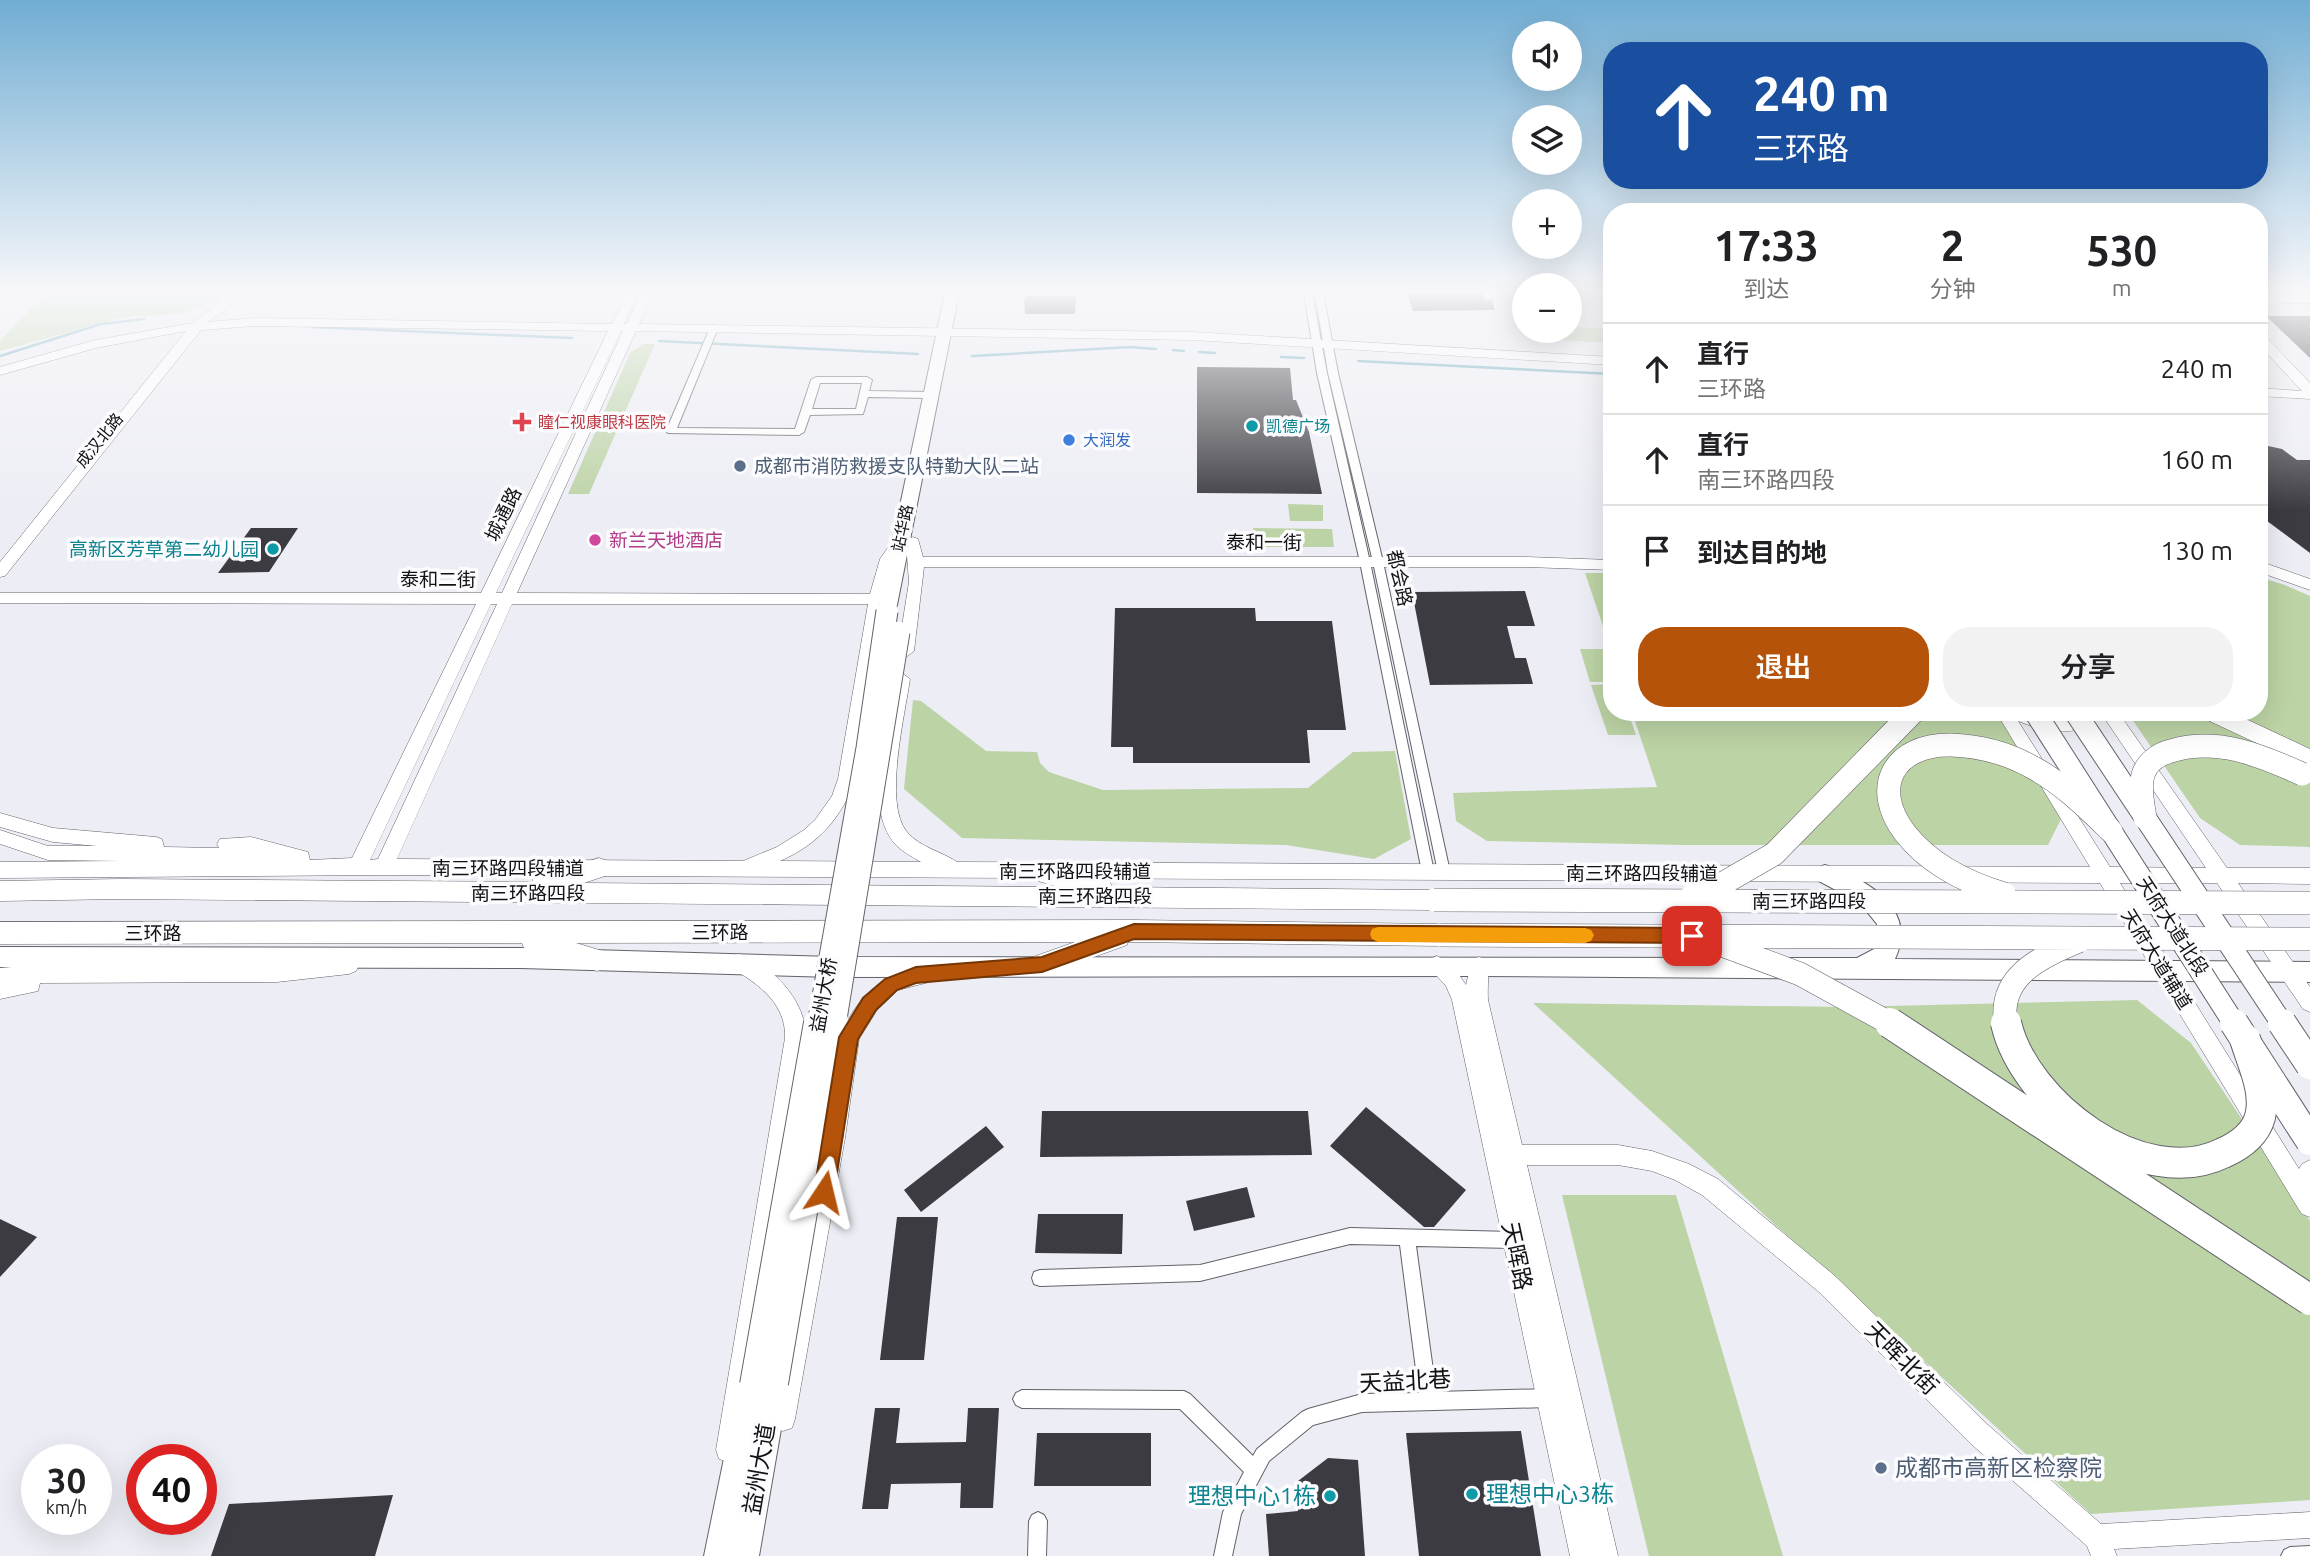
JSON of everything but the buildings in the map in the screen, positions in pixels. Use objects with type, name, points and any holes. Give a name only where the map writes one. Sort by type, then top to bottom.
[{"type":"highway","points":[[1679,901],[1722,884],[1774,854],[1904,721]]},
{"type":"highway","points":[[2230,721],[2310,759]]},
{"type":"highway","points":[[2038,902],[1986,890],[1964,881],[1925,852],[1907,834],[1894,815],[1888,794],[1890,776],[1898,762],[1913,750],[1932,745],[1960,744],[1988,748],[2013,756],[2047,773],[2112,831]]},
{"type":"highway","points":[[2145,818],[2141,792],[2144,772],[2157,756],[2175,748],[2200,745],[2232,747],[2269,758],[2310,780]]},
{"type":"highway","points":[[523,893],[599,868]]},
{"type":"highway","points":[[1040,872],[1137,896]]},
{"type":"highway","points":[[0,877],[263,890]]},
{"type":"highway","name":"南三环路四段","points":[[0,891],[263,890],[1434,900],[2310,903]]},
{"type":"highway","points":[[1042,965],[1134,932]]},
{"type":"highway","name":"三环路","points":[[0,933],[1134,932],[1440,935]]},
{"type":"highway","points":[[509,933],[597,960]]},
{"type":"highway","name":"南三环路四段","points":[[1440,935],[2310,939]]},
{"type":"highway","points":[[1692,936],[1757,955],[1820,982],[1877,1014],[2310,1300]]},
{"type":"highway","points":[[2088,938],[2033,962],[2016,979],[2007,993],[2004,1017],[2020,1062],[2041,1091],[2071,1120],[2106,1144],[2155,1161],[2191,1164],[2223,1157],[2247,1139],[2262,1114],[2259,1090],[2245,1039]]},
{"type":"main road","name":"站华路","points":[[906,542],[930,395],[939,366]]},
{"type":"main road","name":"站华路","points":[[889,602],[895,562],[906,542],[943,366]]},
{"type":"main road","points":[[889,602],[906,542]]},
{"type":"main road","name":"益州大桥","points":[[764,1384],[889,602]]},
{"type":"main road","name":"天府大道北段","points":[[2041,721],[2310,1141]]},
{"type":"main road","name":"天府大道北段","points":[[2081,721],[2306,1058]]},
{"type":"main road","points":[[1825,874],[1868,896],[1884,913],[1890,928],[1889,945],[1883,956],[1861,968]]},
{"type":"main road","points":[[0,957],[429,957],[739,962],[833,967],[1479,965],[2300,972]]},
{"type":"main road","name":"益州大道","points":[[732,1554],[764,1384]]},
{"type":"street","points":[[0,371],[18,366]]},
{"type":"street","name":"成汉北路","points":[[0,572],[172,366]]},
{"type":"street","name":"成汉北路","points":[[0,591],[175,366]]},
{"type":"street","name":"城通路","points":[[357,867],[485,598],[603,366]]},
{"type":"street","name":"城通路","points":[[384,867],[507,598],[607,366]]},
{"type":"street","points":[[698,366],[671,431],[799,432],[816,380],[867,380],[860,412],[806,412]]},
{"type":"street","name":"都会路","points":[[1328,366],[1436,872]]},
{"type":"street","points":[[2276,366],[2308,396]]},
{"type":"street","points":[[2283,366],[2308,396]]},
{"type":"street","points":[[2268,393],[2308,396]]},
{"type":"street","points":[[864,394],[930,395]]},
{"type":"street","points":[[2268,397],[2308,396]]},
{"type":"street","points":[[739,870],[777,855],[810,837],[829,818],[842,796],[889,602],[884,570],[906,542],[916,562],[885,802],[879,812],[861,816],[850,814],[842,796]]},
{"type":"street","name":"泰和一街","points":[[916,562],[1527,562],[1603,565]]},
{"type":"street","points":[[2268,568],[2310,585]]},
{"type":"street","name":"泰和二街","points":[[0,598],[507,598],[889,602]]},
{"type":"street","name":"天府大道辅道","points":[[2010,721],[2308,1203]]},
{"type":"street","points":[[2036,721],[2061,725],[2082,721]]},
{"type":"street","points":[[2115,721],[2223,876],[2300,972],[2310,1003]]},
{"type":"street","points":[[885,802],[892,824],[915,850],[926,858],[963,871]]},
{"type":"street","points":[[0,820],[53,835],[102,841],[140,844],[251,844],[357,867]]},
{"type":"street","points":[[0,837],[48,853],[302,857]]},
{"type":"street","name":"南三环路四段辅道","points":[[0,870],[384,867],[2310,876]]},
{"type":"street","points":[[0,990],[48,983],[174,985],[429,957]]},
{"type":"street","points":[[732,1554],[730,1427],[789,1085],[796,1029],[789,1008],[773,985],[739,962]]},
{"type":"street","points":[[732,1554],[780,1434],[834,1138],[849,1037],[870,1004],[891,984],[916,975],[1042,965]]},
{"type":"street","name":"天晖路","points":[[1437,965],[1448,972],[1460,992],[1605,1556]]},
{"type":"street","name":"天晖路","points":[[1479,965],[1476,983],[1478,1000],[1504,1155],[1513,1240],[1583,1556]]},
{"type":"street","points":[[0,977],[35,974],[276,973]]},
{"type":"street","name":"天晖北街","points":[[1504,1155],[1618,1155],[1652,1161],[1681,1171],[1710,1187],[1827,1284],[1979,1434],[2100,1547],[2310,1525]]},
{"type":"street","points":[[2308,1203],[2306,1179],[2310,1171]]},
{"type":"street","points":[[1040,1278],[1200,1273],[1350,1236],[1513,1240]]},
{"type":"street","points":[[1407,1237],[1429,1401]]},
{"type":"street","name":"天益北巷","points":[[1223,1556],[1232,1512],[1263,1455],[1308,1418],[1362,1403],[1548,1398]]},
{"type":"street","points":[[1021,1399],[1184,1400],[1255,1470]]},
{"type":"street","points":[[1037,1556],[1038,1521]]},
{"type":"street","points":[[2290,1556],[2310,1555]]},
{"type":"green space","points":[[624,366],[645,366],[589,494],[568,494]]},
{"type":"green space","points":[[1288,504],[1323,505],[1323,521],[1290,521]]},
{"type":"green space","points":[[1254,528],[1332,529],[1334,547],[1252,547],[1251,531]]},
{"type":"green space","points":[[1585,573],[1603,573],[1603,626]]},
{"type":"green space","points":[[2268,580],[2285,585],[2310,596],[2310,847],[2240,845],[2200,818],[2133,721],[2268,721]]},
{"type":"green space","points":[[1580,649],[1603,649],[1603,682],[1590,682]]},
{"type":"green space","points":[[1603,684],[1603,720],[1591,685]]},
{"type":"green space","points":[[913,700],[921,701],[986,751],[1037,752],[1040,763],[1049,772],[1103,790],[1308,788],[1353,752],[1395,751],[1411,839],[1374,859],[1286,845],[962,838],[904,789]]},
{"type":"green space","points":[[1603,721],[1631,721],[1636,735],[1608,735]]},
{"type":"green space","points":[[1635,721],[2002,721],[2061,819],[2048,845],[1682,845],[1487,841],[1456,821],[1453,793],[1657,787]]},
{"type":"green space","points":[[2137,1000],[2191,1043],[2310,1221],[2310,1500],[2091,1514],[1533,1003],[1847,1007]]},
{"type":"green space","points":[[1562,1195],[1676,1195],[1783,1556],[1649,1556]]},
{"type":"waterway","points":[[1448,366],[1603,374]]},
{"type":"slow traffic","points":[[1378,934],[1585,935]]},
{"type":"place","name":"瞳仁视康眼科医院","points":[[522,422]]},
{"type":"place","name":"凯德广场","points":[[1252,426]]},
{"type":"place","name":"大润发","points":[[1069,440]]},
{"type":"place","name":"成都市消防救援支队特勤大队二站","points":[[740,466]]},
{"type":"place","name":"新兰天地酒店","points":[[595,540]]},
{"type":"place","name":"高新区芳草第二幼儿园","points":[[273,549]]},
{"type":"place","name":"成都市高新区检察院","points":[[1881,1468]]},
{"type":"place","name":"理想中心3栋","points":[[1472,1494]]},
{"type":"place","name":"理想中心1栋","points":[[1330,1496]]},
{"type":"route","points":[[824,1192],[849,1037],[870,1004],[891,984],[916,975],[1042,965],[1134,932],[1692,936]]}]
